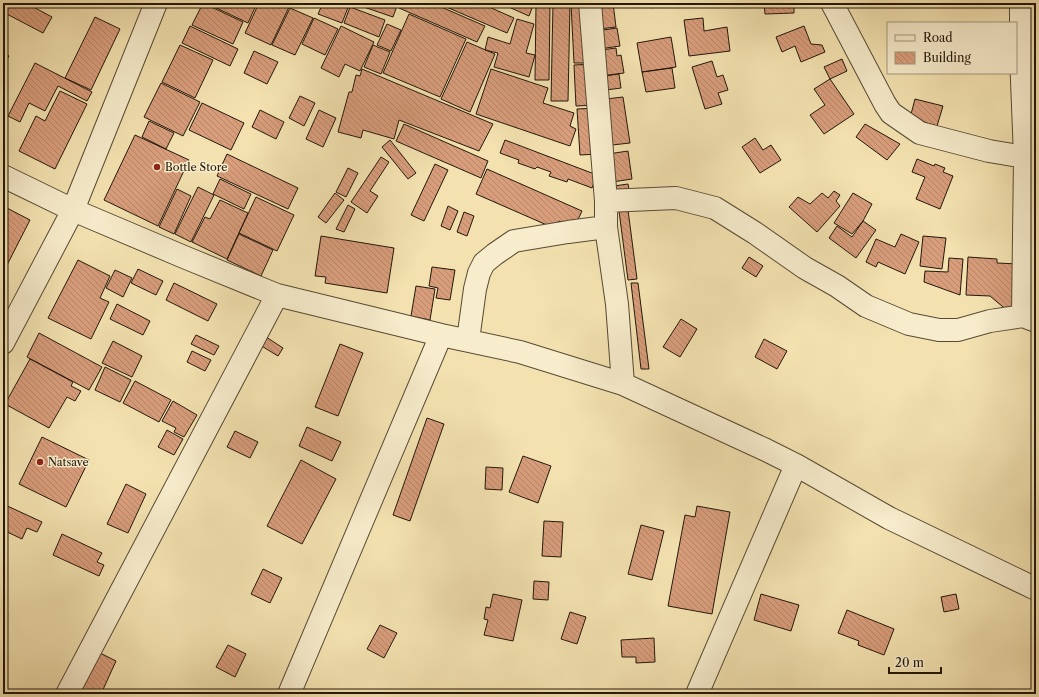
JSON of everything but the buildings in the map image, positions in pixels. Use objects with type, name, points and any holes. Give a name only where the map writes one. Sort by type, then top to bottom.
[{"type":"street","points":[[3,343],[73,210],[156,3]]},
{"type":"street","points":[[590,3],[606,201],[606,227],[617,304],[623,384]]},
{"type":"street","points":[[832,3],[891,113],[920,133],[989,151],[1025,157]]},
{"type":"street","points":[[606,201],[676,198],[715,208],[866,306],[909,324],[939,330],[958,330],[990,321],[1030,319],[1021,55],[1021,3]]},
{"type":"street","points":[[3,176],[73,210],[277,295],[440,335],[520,352],[623,384],[796,465],[889,518],[1036,589]]},
{"type":"street","points":[[468,340],[475,289],[479,273],[484,263],[514,241],[606,227]]},
{"type":"street","points":[[67,694],[277,295]]},
{"type":"street","points":[[289,694],[440,335]]},
{"type":"street","points":[[698,694],[796,465]]},
{"type":"place","name":"Bottle Store","points":[[157,167]]},
{"type":"place","name":"Natsave","points":[[40,462]]}]
